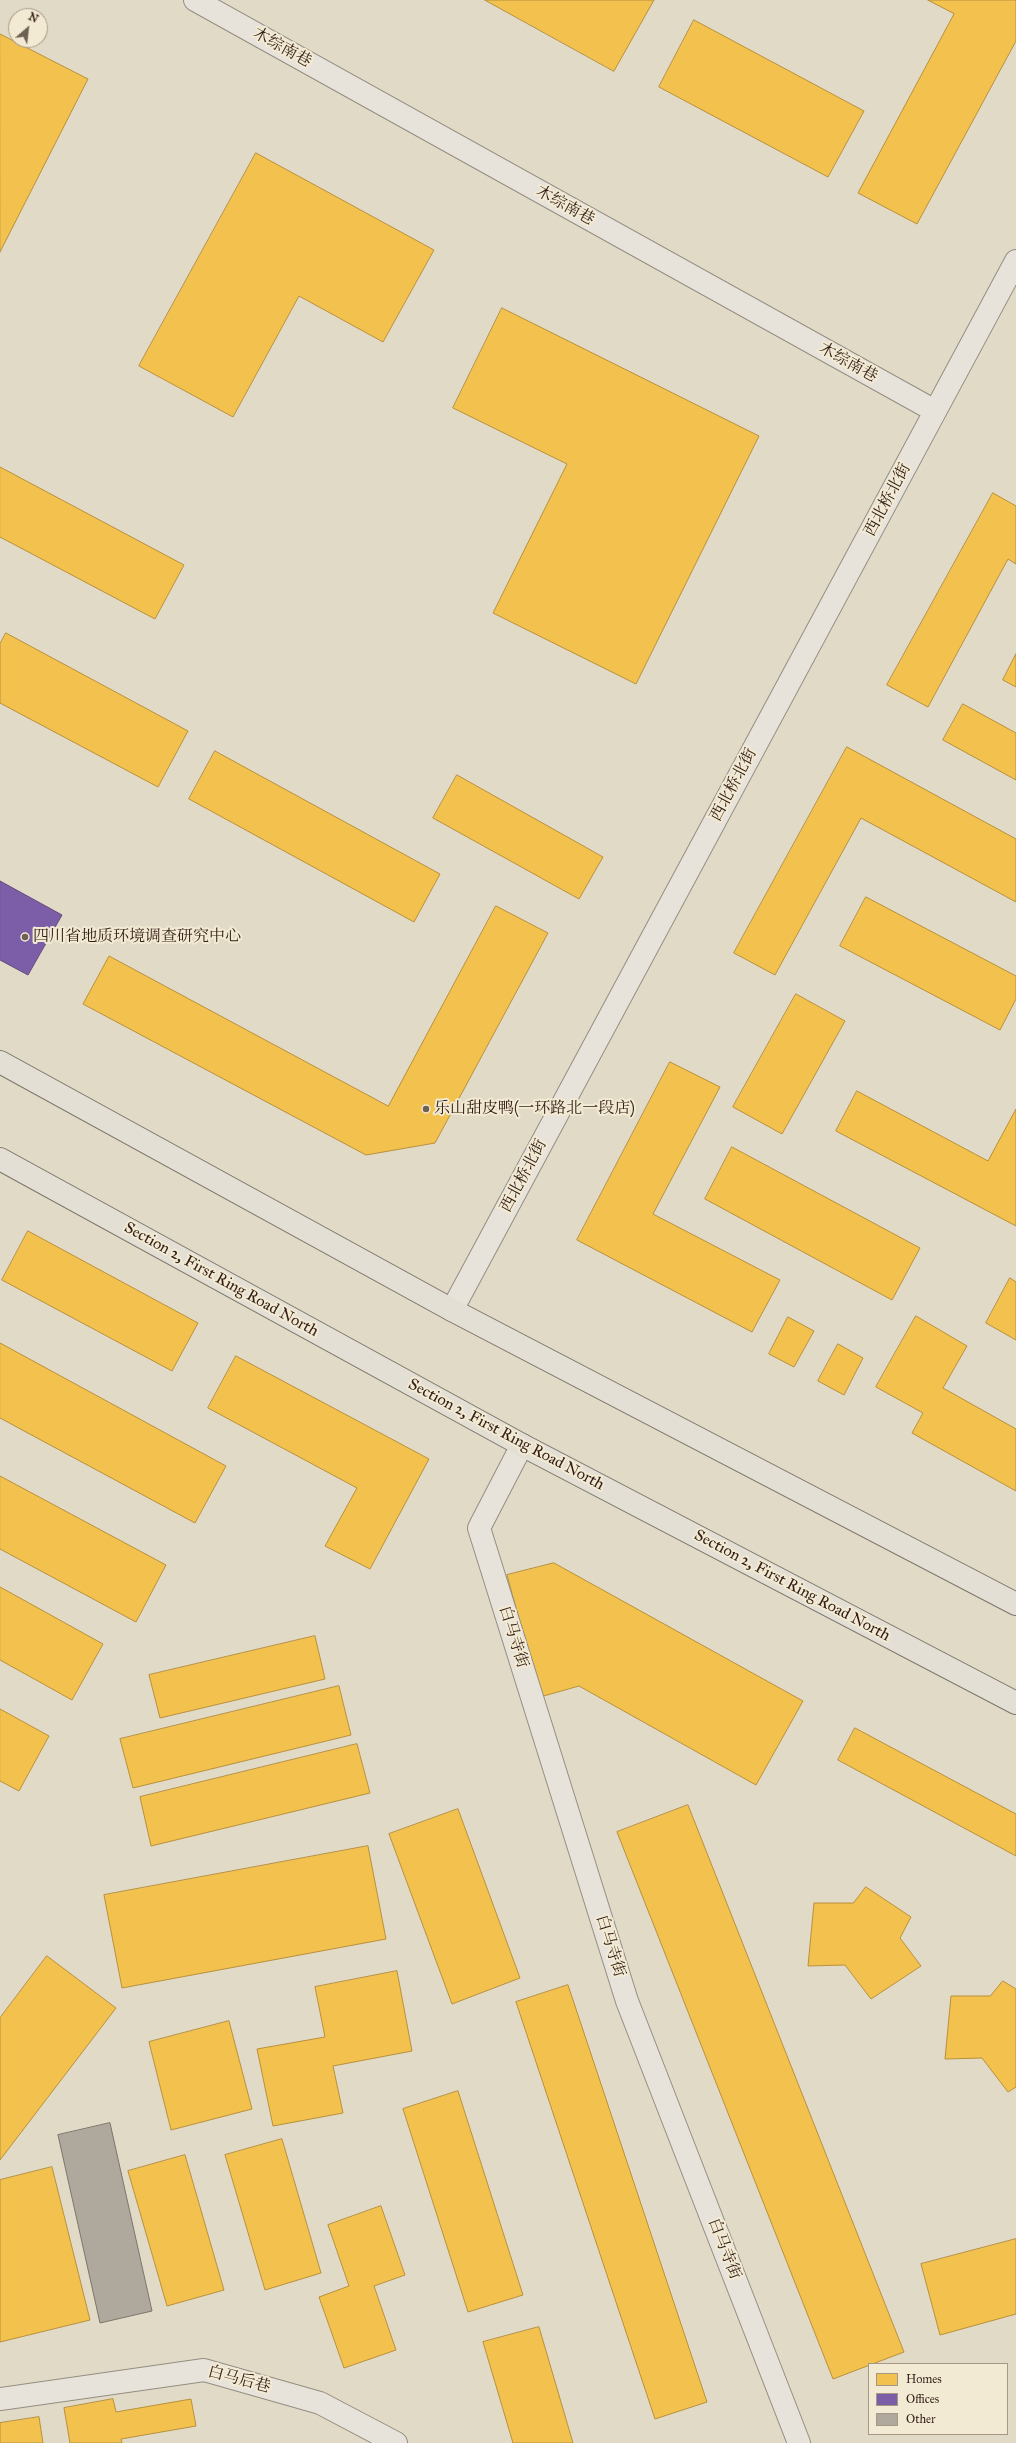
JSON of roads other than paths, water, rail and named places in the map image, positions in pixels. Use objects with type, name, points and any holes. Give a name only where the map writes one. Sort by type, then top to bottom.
[{"type":"main road","points":[[0,1062],[452,1310],[1016,1604]]},
{"type":"main road","name":"Section 2, First Ring Road North","points":[[0,1159],[522,1445],[1016,1703]]},
{"type":"street","name":"木综南巷","points":[[195,0],[935,412]]},
{"type":"street","name":"西北桥北街","points":[[452,1310],[1016,261]]},
{"type":"street","name":"白马寺街","points":[[522,1445],[479,1528],[627,2001],[798,2443]]},
{"type":"street","name":"白马后巷","points":[[0,2399],[18,2395],[204,2370],[320,2403],[396,2443]]},
{"type":"place","name":"四川省地质环境调查研究中心","points":[[25,937]]},
{"type":"place","name":"乐山甜皮鸭(一环路北一段店)","points":[[426,1109]]}]
